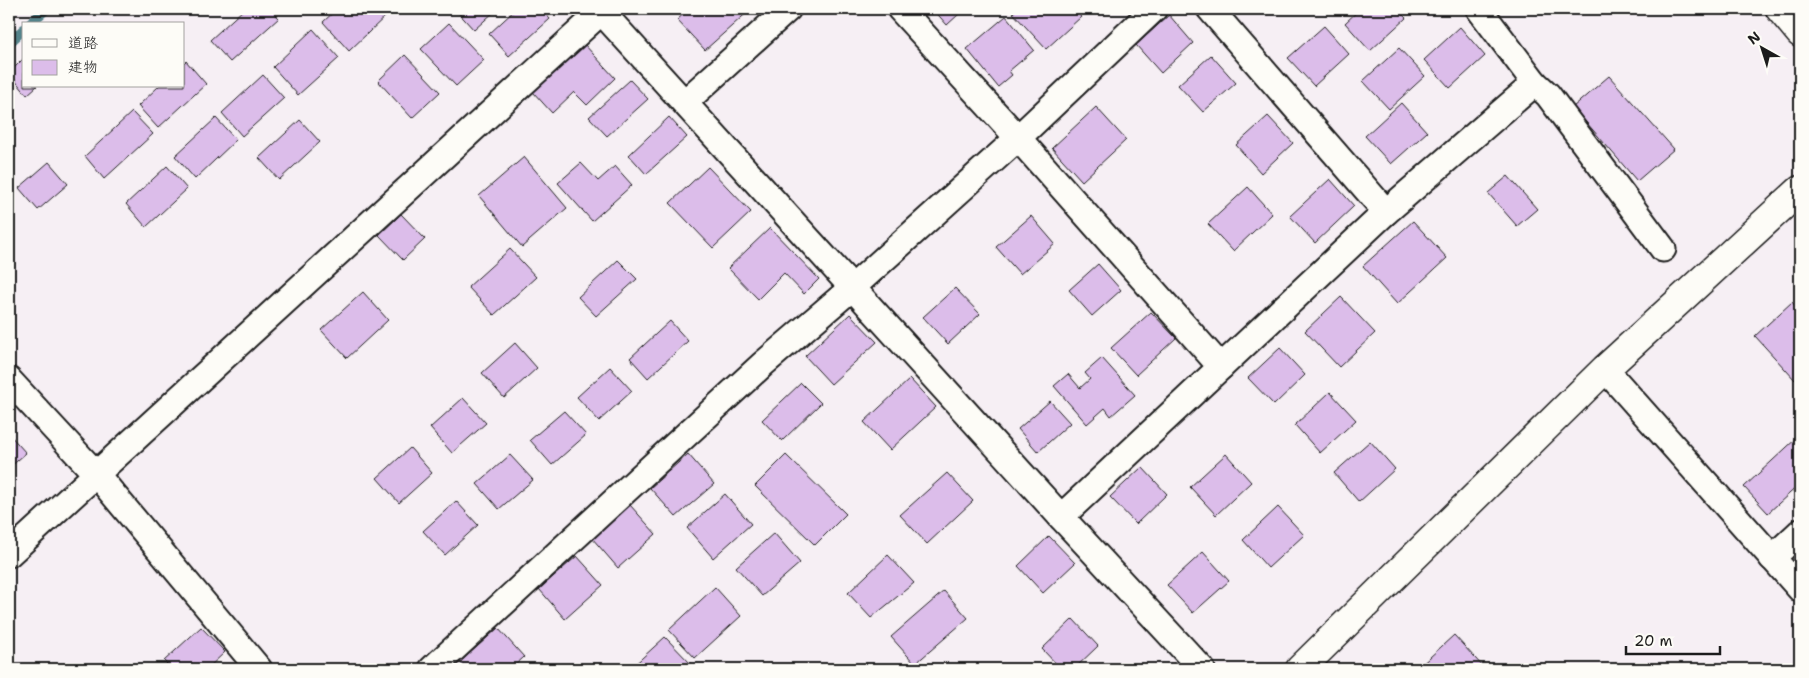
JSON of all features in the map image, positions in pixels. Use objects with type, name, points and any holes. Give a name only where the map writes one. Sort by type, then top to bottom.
[{"type":"street","points":[[685,102],[788,9]]},
{"type":"street","points":[[900,9],[1018,138],[1221,368]]},
{"type":"street","points":[[432,669],[763,364],[853,287],[1018,138],[1154,9]]},
{"type":"street","points":[[1210,9],[1386,212]]},
{"type":"street","points":[[1480,9],[1663,249]]},
{"type":"street","points":[[1780,9],[1800,33]]},
{"type":"street","points":[[9,554],[601,10],[1061,517],[1202,669]]},
{"type":"street","points":[[1061,517],[1386,212],[1535,83]]},
{"type":"street","points":[[1300,669],[1605,369],[1800,190]]},
{"type":"street","points":[[1605,369],[1800,589]]},
{"type":"street","points":[[9,380],[97,475],[259,669]]},
{"type":"street","points":[[1772,558],[1800,532]]},
{"type":"building","points":[[244,9],[270,9],[279,18],[230,62],[210,40]]},
{"type":"building","points":[[337,9],[385,9],[389,13],[349,51],[323,22]]},
{"type":"building","points":[[455,9],[493,9],[495,11],[474,30]]},
{"type":"building","points":[[516,9],[541,9],[550,19],[509,56],[489,34]]},
{"type":"building","points":[[689,9],[751,9],[705,50],[677,20]]},
{"type":"building","points":[[933,9],[954,9],[959,14],[947,25]]},
{"type":"building","points":[[1017,9],[1073,9],[1081,17],[1046,49],[1013,13]]},
{"type":"building","points":[[1360,9],[1397,9],[1406,18],[1370,51],[1345,23]]},
{"type":"building","points":[[1169,15],[1193,43],[1161,73],[1136,45]]},
{"type":"building","points":[[1006,16],[1034,50],[1009,71],[1012,75],[998,87],[967,49]]},
{"type":"building","points":[[449,23],[484,60],[456,86],[421,49]]},
{"type":"building","points":[[1324,26],[1349,54],[1314,86],[1288,58]]},
{"type":"building","points":[[1460,27],[1485,56],[1450,88],[1424,60]]},
{"type":"building","points":[[313,29],[339,58],[298,95],[273,67]]},
{"type":"building","points":[[584,44],[615,78],[587,105],[574,92],[552,113],[533,92]]},
{"type":"building","points":[[1399,48],[1425,76],[1389,109],[1363,81]]},
{"type":"building","points":[[405,55],[440,92],[412,118],[378,81]]},
{"type":"building","points":[[1211,55],[1236,83],[1203,112],[1178,85]]},
{"type":"building","points":[[22,60],[22,88],[35,88],[27,95],[9,73]]},
{"type":"building","points":[[185,62],[206,84],[158,128],[138,106],[157,88],[185,88]]},
{"type":"building","points":[[263,75],[284,98],[242,136],[222,113]]},
{"type":"building","points":[[1609,76],[1674,149],[1637,181],[1573,107]]},
{"type":"building","points":[[630,80],[648,99],[607,136],[589,117]]},
{"type":"building","points":[[1401,103],[1427,132],[1391,164],[1365,136]]},
{"type":"building","points":[[1096,107],[1126,140],[1082,181],[1052,148]]},
{"type":"building","points":[[132,112],[153,134],[104,179],[85,156]]},
{"type":"building","points":[[1268,116],[1293,143],[1261,173],[1236,145]]},
{"type":"building","points":[[669,117],[687,137],[646,174],[629,155]]},
{"type":"building","points":[[216,118],[236,140],[195,179],[175,156]]},
{"type":"building","points":[[300,120],[320,142],[279,180],[259,158]]},
{"type":"building","points":[[524,157],[567,208],[522,247],[479,196]]},
{"type":"building","points":[[49,162],[68,184],[38,210],[19,188]]},
{"type":"building","points":[[581,163],[598,181],[615,166],[632,185],[592,221],[558,183]]},
{"type":"building","points":[[167,166],[187,189],[146,227],[126,204]]},
{"type":"building","points":[[708,167],[751,212],[713,248],[670,203]]},
{"type":"building","points":[[1508,176],[1537,209],[1517,226],[1488,193]]},
{"type":"building","points":[[1330,179],[1354,206],[1315,243],[1290,216]]},
{"type":"building","points":[[1248,187],[1272,214],[1233,251],[1208,224]]},
{"type":"building","points":[[401,214],[425,239],[403,260],[379,235]]},
{"type":"building","points":[[1031,216],[1055,244],[1020,274],[996,247]]},
{"type":"building","points":[[1413,221],[1447,258],[1397,304],[1363,266]]},
{"type":"building","points":[[770,228],[819,279],[804,294],[784,273],[758,299],[728,268]]},
{"type":"building","points":[[510,249],[536,277],[494,315],[468,287]]},
{"type":"building","points":[[618,260],[637,279],[596,316],[578,297]]},
{"type":"building","points":[[1098,264],[1121,290],[1092,316],[1069,290]]},
{"type":"building","points":[[955,288],[980,314],[948,344],[923,317]]},
{"type":"building","points":[[363,292],[388,320],[347,358],[321,330]]},
{"type":"building","points":[[1341,297],[1375,333],[1339,367],[1305,331]]},
{"type":"building","points":[[1792,302],[1800,312],[1800,376],[1795,380],[1755,336]]},
{"type":"building","points":[[1151,312],[1176,338],[1136,375],[1111,348]]},
{"type":"building","points":[[850,314],[877,342],[831,384],[805,356]]},
{"type":"building","points":[[670,321],[688,341],[648,378],[630,358]]},
{"type":"building","points":[[515,343],[537,368],[504,398],[482,373]]},
{"type":"building","points":[[1280,348],[1305,375],[1274,405],[1248,378]]},
{"type":"building","points":[[1102,358],[1135,395],[1111,416],[1105,408],[1087,424],[1054,386],[1068,374],[1080,388],[1090,379],[1085,373]]},
{"type":"building","points":[[610,367],[632,391],[599,421],[577,397]]},
{"type":"building","points":[[910,379],[936,407],[890,450],[864,422]]},
{"type":"building","points":[[801,383],[821,403],[782,441],[762,420]]},
{"type":"building","points":[[1330,392],[1356,420],[1320,453],[1295,425]]},
{"type":"building","points":[[463,398],[486,423],[452,453],[430,428]]},
{"type":"building","points":[[1050,401],[1070,423],[1038,452],[1018,429]]},
{"type":"building","points":[[564,411],[586,435],[552,465],[530,440]]},
{"type":"building","points":[[9,434],[26,453],[9,468]]},
{"type":"building","points":[[1800,435],[1800,484],[1768,513],[1744,487]]},
{"type":"building","points":[[1370,441],[1395,469],[1359,502],[1334,473]]},
{"type":"building","points":[[410,448],[432,473],[399,503],[377,478]]},
{"type":"building","points":[[688,454],[714,484],[676,517],[650,488]]},
{"type":"building","points":[[1226,454],[1251,482],[1216,515],[1190,487]]},
{"type":"building","points":[[510,455],[533,480],[499,509],[477,484]]},
{"type":"building","points":[[786,455],[846,514],[815,545],[755,486]]},
{"type":"building","points":[[1142,467],[1167,494],[1136,524],[1110,497]]},
{"type":"building","points":[[947,473],[973,501],[927,544],[900,515]]},
{"type":"building","points":[[725,494],[751,524],[713,558],[687,528]]},
{"type":"building","points":[[456,501],[478,525],[445,555],[423,531]]},
{"type":"building","points":[[630,505],[656,534],[618,568],[592,538]]},
{"type":"building","points":[[1278,507],[1304,535],[1268,568],[1243,540]]},
{"type":"building","points":[[774,533],[800,563],[762,596],[736,567]]},
{"type":"building","points":[[1049,536],[1075,563],[1043,593],[1018,566]]},
{"type":"building","points":[[1203,552],[1229,581],[1193,613],[1167,585]]},
{"type":"building","points":[[888,555],[914,583],[871,618],[848,593]]},
{"type":"building","points":[[577,556],[603,585],[565,619],[539,589]]},
{"type":"building","points":[[715,587],[741,616],[695,658],[669,630]]},
{"type":"building","points":[[944,591],[968,618],[915,664],[891,637]]},
{"type":"building","points":[[1073,619],[1098,646],[1074,669],[1061,669],[1042,649]]},
{"type":"building","points":[[9,620],[14,626],[9,630]]},
{"type":"building","points":[[201,627],[225,652],[207,669],[172,669],[164,661]]},
{"type":"building","points":[[498,628],[524,657],[511,669],[466,669],[460,662]]},
{"type":"building","points":[[1454,635],[1485,669],[1417,669]]},
{"type":"building","points":[[665,637],[692,665],[687,669],[630,669]]},
{"type":"waterway","points":[[32,22],[46,9]]},
{"type":"waterway","points":[[9,43],[22,31]]}]
